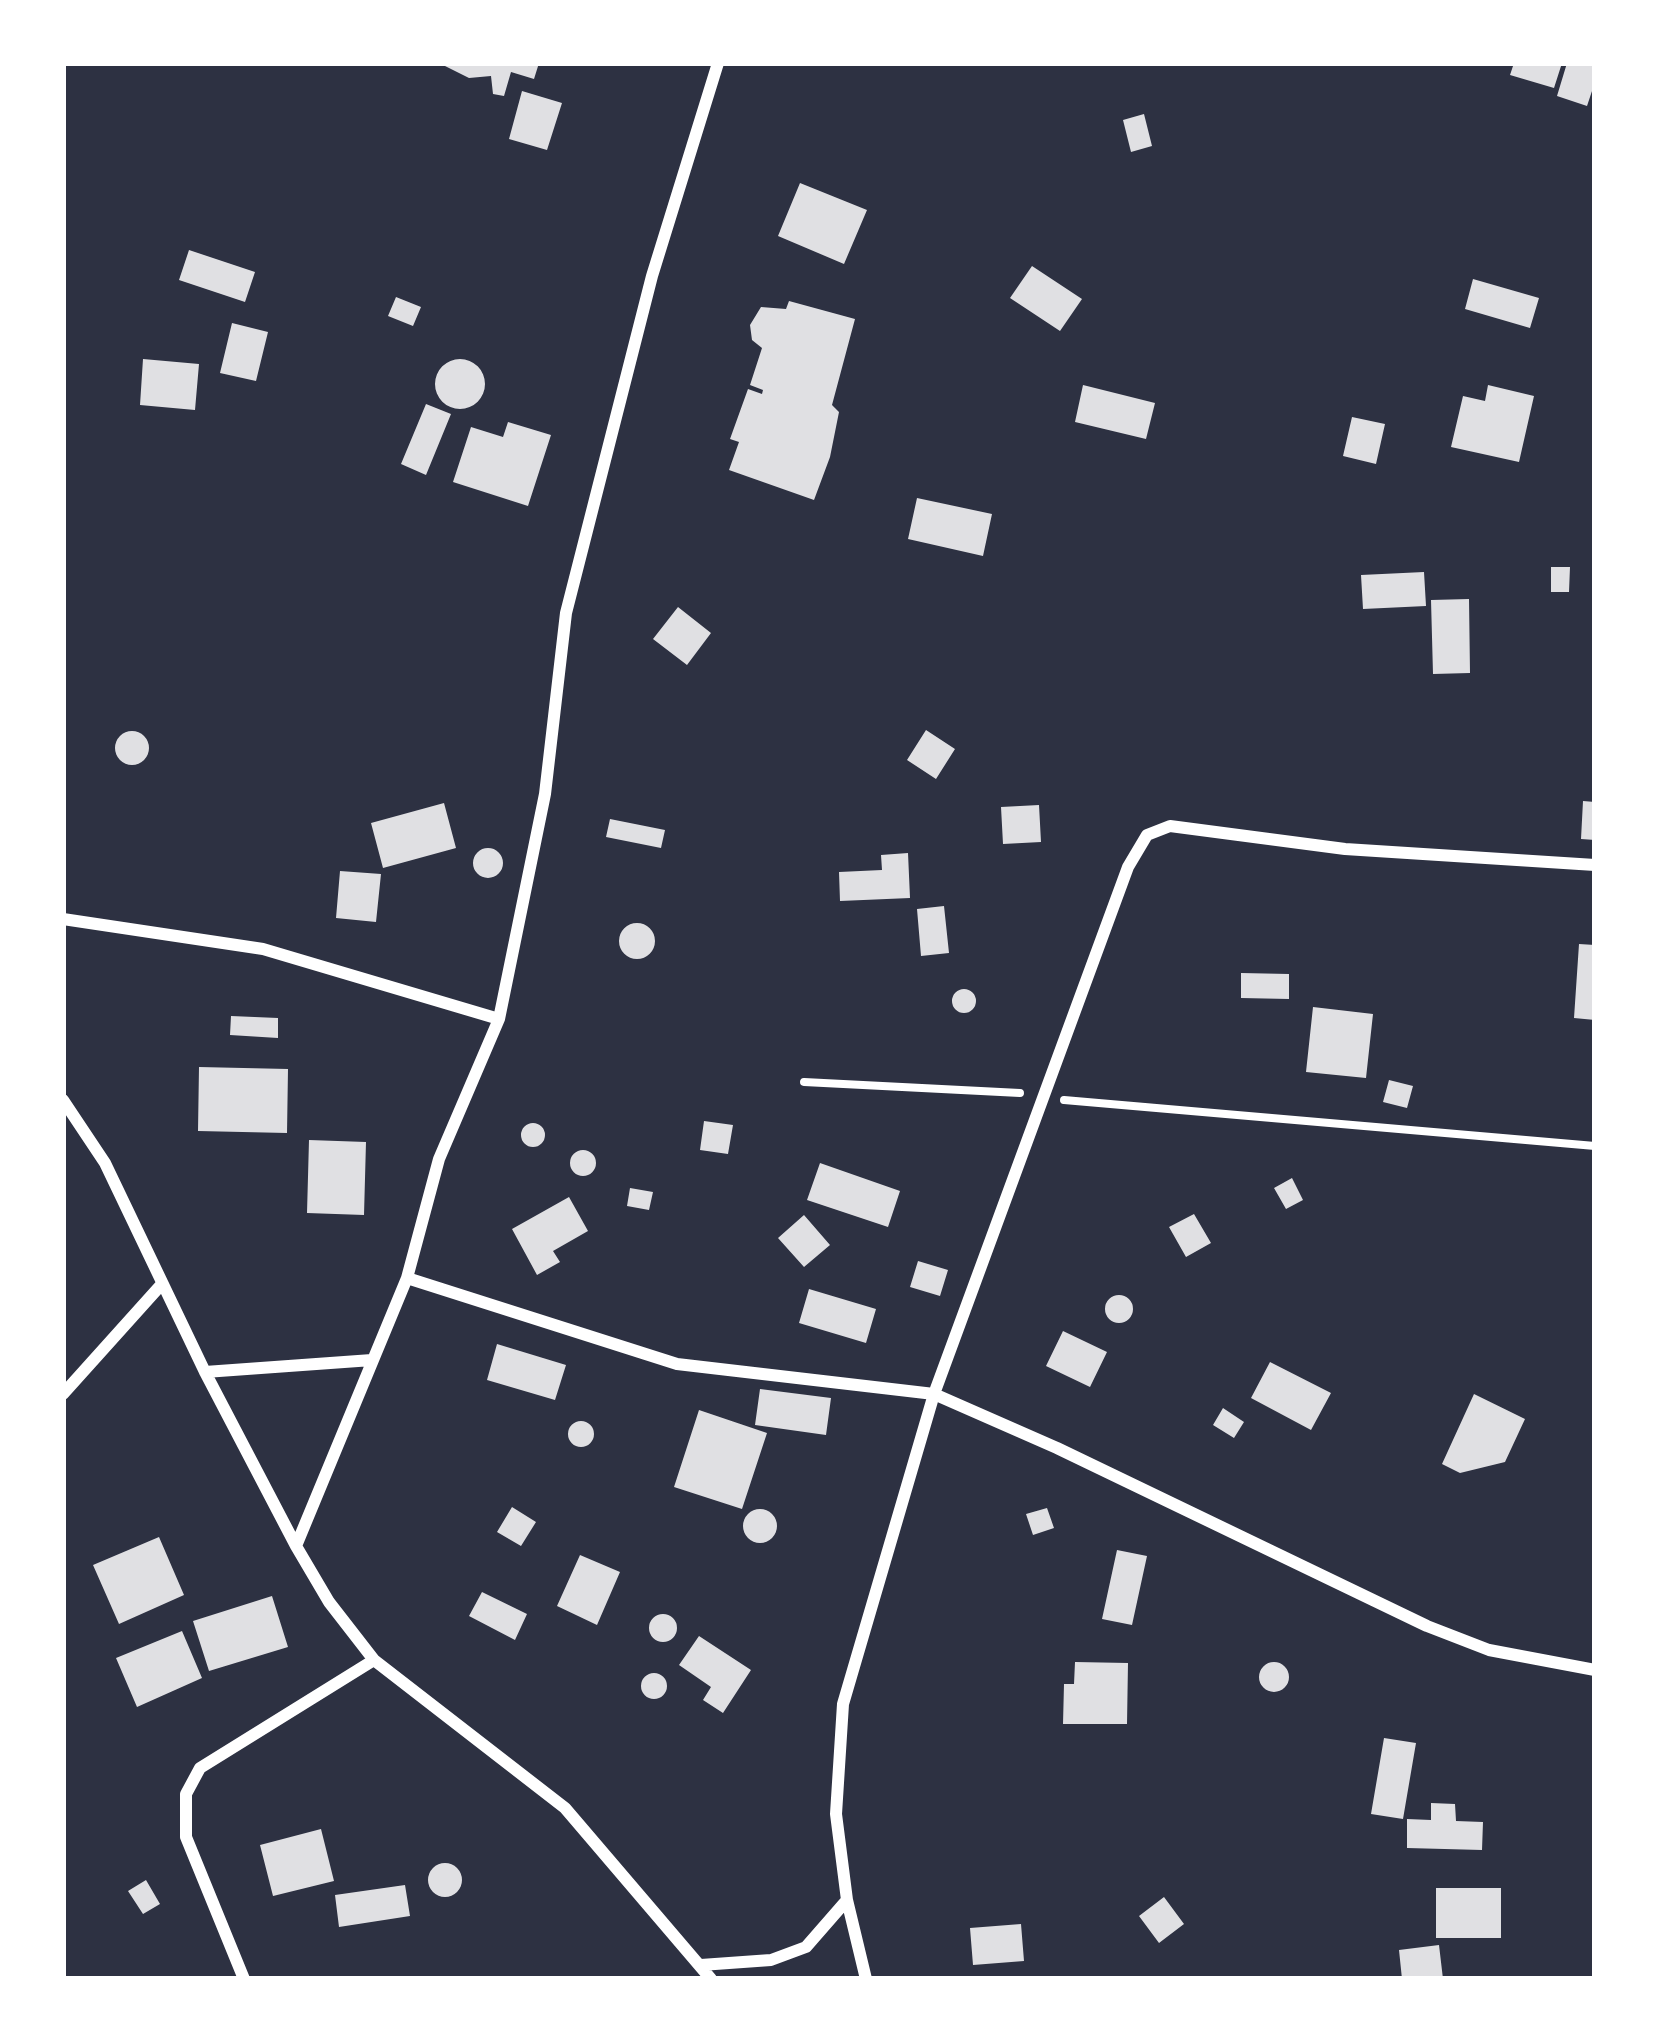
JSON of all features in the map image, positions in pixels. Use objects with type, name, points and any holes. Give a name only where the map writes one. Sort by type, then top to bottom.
[{"type":"street","points":[[296,1546],[407,1278],[439,1159],[499,1019],[545,794],[566,613],[652,276],[718,63]]},
{"type":"street","points":[[866,1979],[847,1900],[836,1814],[843,1704],[934,1394],[1128,867],[1147,835],[1171,826],[1345,849],[1595,865]]},
{"type":"street","points":[[63,919],[263,949],[499,1019]]},
{"type":"street","points":[[63,1100],[105,1163],[160,1285],[329,1602],[374,1660],[565,1808],[711,1979]]},
{"type":"street","points":[[407,1278],[677,1364],[934,1394],[1427,1626],[1489,1650],[1595,1670]]},
{"type":"street","points":[[63,1394],[160,1285]]},
{"type":"street","points":[[205,1372],[372,1360]]},
{"type":"street","points":[[244,1979],[186,1837],[186,1794],[200,1768],[374,1660]]},
{"type":"street","points":[[701,1965],[771,1960],[806,1947],[847,1900]]},
{"type":"path","points":[[804,1082],[1008,1091],[1044,1099],[1595,1146]]},
{"type":"building","points":[[539,63],[534,79],[511,72],[504,96],[493,94],[491,76],[469,78],[441,64]]},
{"type":"building","points":[[1514,63],[1562,63],[1554,88],[1510,75]]},
{"type":"building","points":[[1567,63],[1595,63],[1587,106],[1557,96]]},
{"type":"building","points":[[522,91],[562,103],[547,150],[509,139]]},
{"type":"building","points":[[1144,114],[1152,146],[1131,152],[1123,120]]},
{"type":"building","points":[[800,183],[867,210],[844,264],[778,236]]},
{"type":"building","points":[[189,250],[255,272],[245,302],[179,280]]},
{"type":"building","points":[[1032,266],[1082,299],[1060,331],[1010,298]]},
{"type":"building","points":[[1473,279],[1539,298],[1530,328],[1465,309]]},
{"type":"building","points":[[396,297],[421,307],[413,326],[388,316]]},
{"type":"building","points":[[789,301],[855,319],[832,405],[839,412],[830,457],[814,500],[729,470],[739,442],[730,439],[748,389],[762,394],[763,390],[750,385],[762,348],[752,340],[750,325],[761,307],[786,309]]},
{"type":"building","points":[[232,323],[268,332],[256,381],[220,373]]},
{"type":"building","points":[[143,359],[199,364],[195,410],[140,405]]},
{"type":"building","points":[[460,359],[478,366],[485,384],[478,402],[460,409],[442,402],[435,384],[442,366]]},
{"type":"building","points":[[1083,385],[1155,403],[1146,439],[1075,422]]},
{"type":"building","points":[[1488,385],[1534,396],[1519,462],[1451,447],[1463,396],[1485,401]]},
{"type":"building","points":[[426,404],[451,414],[426,475],[401,464]]},
{"type":"building","points":[[1352,417],[1385,424],[1376,464],[1343,456]]},
{"type":"building","points":[[508,422],[551,435],[528,506],[453,482],[471,427],[503,437]]},
{"type":"building","points":[[917,498],[992,514],[983,556],[908,539]]},
{"type":"building","points":[[1551,567],[1570,567],[1569,592],[1551,592]]},
{"type":"building","points":[[1424,572],[1426,606],[1363,609],[1361,575]]},
{"type":"building","points":[[1469,599],[1470,673],[1433,674],[1431,600]]},
{"type":"building","points":[[678,607],[711,633],[687,665],[653,639]]},
{"type":"building","points":[[926,730],[955,749],[936,779],[907,760]]},
{"type":"building","points":[[132,731],[144,736],[149,748],[144,760],[132,765],[120,760],[115,748],[120,736]]},
{"type":"building","points":[[1583,801],[1595,802],[1595,840],[1581,839]]},
{"type":"building","points":[[444,803],[456,848],[383,868],[371,823]]},
{"type":"building","points":[[1039,805],[1041,842],[1003,844],[1001,807]]},
{"type":"building","points":[[610,819],[665,830],[661,848],[606,837]]},
{"type":"building","points":[[488,848],[499,852],[503,863],[499,874],[488,878],[477,874],[473,863],[477,852]]},
{"type":"building","points":[[908,853],[910,898],[840,901],[839,872],[882,870],[881,855]]},
{"type":"building","points":[[340,871],[381,874],[376,922],[336,918]]},
{"type":"building","points":[[944,906],[949,953],[921,956],[917,909]]},
{"type":"building","points":[[637,923],[650,928],[655,941],[650,954],[637,959],[624,954],[619,941],[624,928]]},
{"type":"building","points":[[1579,944],[1595,945],[1595,1020],[1574,1018]]},
{"type":"building","points":[[1241,973],[1289,974],[1289,999],[1241,998]]},
{"type":"building","points":[[959,989],[969,989],[976,1001],[969,1013],[959,1013],[952,1006],[952,996]]},
{"type":"building","points":[[1313,1007],[1373,1014],[1366,1078],[1306,1072]]},
{"type":"building","points":[[231,1016],[278,1018],[278,1038],[230,1035]]},
{"type":"building","points":[[199,1067],[288,1069],[287,1133],[198,1131]]},
{"type":"building","points":[[1389,1080],[1413,1086],[1407,1108],[1383,1102]]},
{"type":"building","points":[[704,1121],[733,1125],[728,1154],[700,1150]]},
{"type":"building","points":[[533,1123],[545,1135],[533,1147],[521,1135]]},
{"type":"building","points":[[309,1140],[366,1142],[364,1215],[307,1213]]},
{"type":"building","points":[[583,1150],[596,1163],[583,1176],[570,1163]]},
{"type":"building","points":[[820,1163],[900,1191],[888,1227],[807,1200]]},
{"type":"building","points":[[1292,1178],[1303,1200],[1286,1209],[1274,1188]]},
{"type":"building","points":[[630,1188],[653,1192],[649,1210],[627,1206]]},
{"type":"building","points":[[569,1197],[588,1231],[553,1251],[560,1262],[537,1275],[512,1229]]},
{"type":"building","points":[[1194,1214],[1211,1243],[1186,1257],[1169,1227]]},
{"type":"building","points":[[804,1215],[830,1245],[804,1267],[778,1238]]},
{"type":"building","points":[[918,1261],[948,1270],[940,1296],[910,1287]]},
{"type":"building","points":[[809,1289],[876,1309],[866,1343],[799,1323]]},
{"type":"building","points":[[1119,1295],[1129,1299],[1133,1309],[1129,1319],[1119,1323],[1109,1319],[1105,1309],[1109,1299]]},
{"type":"building","points":[[1063,1331],[1107,1352],[1090,1387],[1046,1366]]},
{"type":"building","points":[[497,1344],[566,1365],[555,1400],[487,1380]]},
{"type":"building","points":[[1270,1362],[1331,1393],[1311,1430],[1251,1398]]},
{"type":"building","points":[[760,1389],[831,1398],[826,1435],[755,1425]]},
{"type":"building","points":[[1474,1394],[1525,1419],[1505,1462],[1460,1473],[1442,1464]]},
{"type":"building","points":[[1223,1408],[1244,1422],[1234,1438],[1213,1425]]},
{"type":"building","points":[[699,1410],[767,1433],[742,1509],[674,1487]]},
{"type":"building","points":[[581,1421],[594,1434],[581,1447],[568,1434]]},
{"type":"building","points":[[512,1507],[536,1522],[521,1546],[497,1532]]},
{"type":"building","points":[[1047,1508],[1054,1528],[1033,1535],[1026,1514]]},
{"type":"building","points":[[760,1509],[772,1514],[777,1526],[772,1538],[760,1543],[748,1538],[743,1526],[748,1514]]},
{"type":"building","points":[[159,1537],[184,1595],[119,1624],[93,1565]]},
{"type":"building","points":[[1117,1550],[1147,1556],[1132,1625],[1102,1619]]},
{"type":"building","points":[[580,1555],[620,1572],[597,1625],[557,1606]]},
{"type":"building","points":[[482,1592],[527,1614],[515,1640],[469,1616]]},
{"type":"building","points":[[272,1596],[288,1647],[209,1671],[193,1621]]},
{"type":"building","points":[[663,1614],[673,1618],[677,1628],[673,1638],[663,1642],[653,1638],[649,1628],[653,1618]]},
{"type":"building","points":[[182,1631],[202,1678],[137,1707],[116,1658]]},
{"type":"building","points":[[699,1636],[751,1670],[723,1713],[703,1700],[711,1687],[679,1665]]},
{"type":"building","points":[[1075,1662],[1128,1663],[1127,1724],[1063,1724],[1064,1684],[1074,1684]]},
{"type":"building","points":[[1274,1662],[1289,1677],[1274,1692],[1259,1677]]},
{"type":"building","points":[[654,1673],[664,1676],[664,1696],[654,1699],[644,1696],[641,1686],[644,1676]]},
{"type":"building","points":[[1384,1738],[1416,1743],[1403,1819],[1371,1814]]},
{"type":"building","points":[[1431,1803],[1455,1804],[1456,1821],[1483,1822],[1482,1850],[1407,1848],[1407,1819],[1431,1820]]},
{"type":"building","points":[[321,1829],[334,1881],[273,1896],[260,1845]]},
{"type":"building","points":[[445,1863],[457,1868],[462,1880],[457,1892],[445,1897],[433,1892],[428,1880],[433,1868]]},
{"type":"building","points":[[146,1880],[160,1904],[143,1914],[128,1891]]},
{"type":"building","points":[[405,1885],[410,1916],[339,1927],[335,1895]]},
{"type":"building","points":[[1436,1888],[1501,1888],[1501,1938],[1436,1938]]},
{"type":"building","points":[[1164,1897],[1184,1924],[1159,1943],[1139,1916]]},
{"type":"building","points":[[1021,1924],[1024,1961],[973,1965],[970,1928]]},
{"type":"building","points":[[1439,1945],[1443,1979],[1402,1979],[1399,1950]]}]
